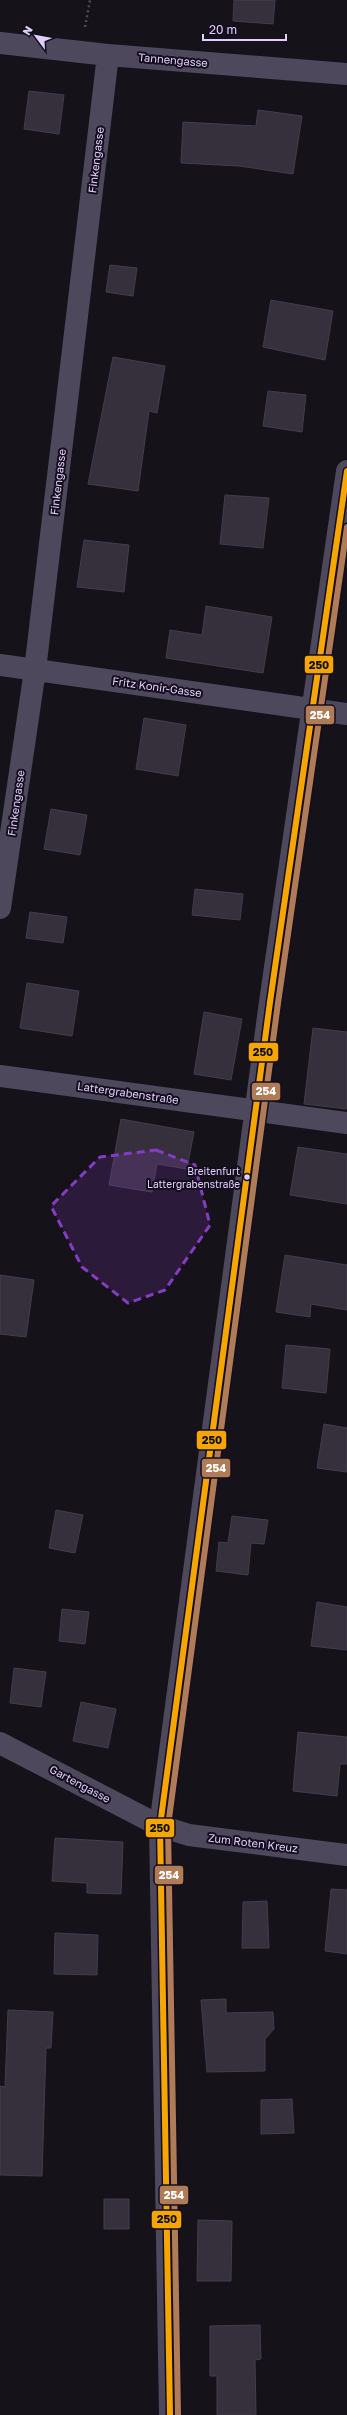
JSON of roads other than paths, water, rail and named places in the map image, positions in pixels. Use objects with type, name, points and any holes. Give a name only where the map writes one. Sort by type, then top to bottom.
[{"type":"street","name":"Tannengasse","points":[[0,43],[108,55],[347,74]]},
{"type":"street","name":"Finkengasse","points":[[0,908],[36,670],[108,55]]},
{"type":"street","points":[[170,2415],[160,1826],[256,1110],[347,471]]},
{"type":"street","name":"Fritz Konir-Gasse","points":[[0,665],[347,714]]},
{"type":"street","name":"Lattergrabenstraße","points":[[0,1076],[347,1123]]},
{"type":"street","name":"Gartengasse","points":[[0,1743],[160,1826]]},
{"type":"street","name":"Zum Roten Kreuz","points":[[160,1826],[189,1835],[347,1855]]},
{"type":"place","name":"Breitenfurt Lattergrabenstraße","points":[[247,1177]]}]
